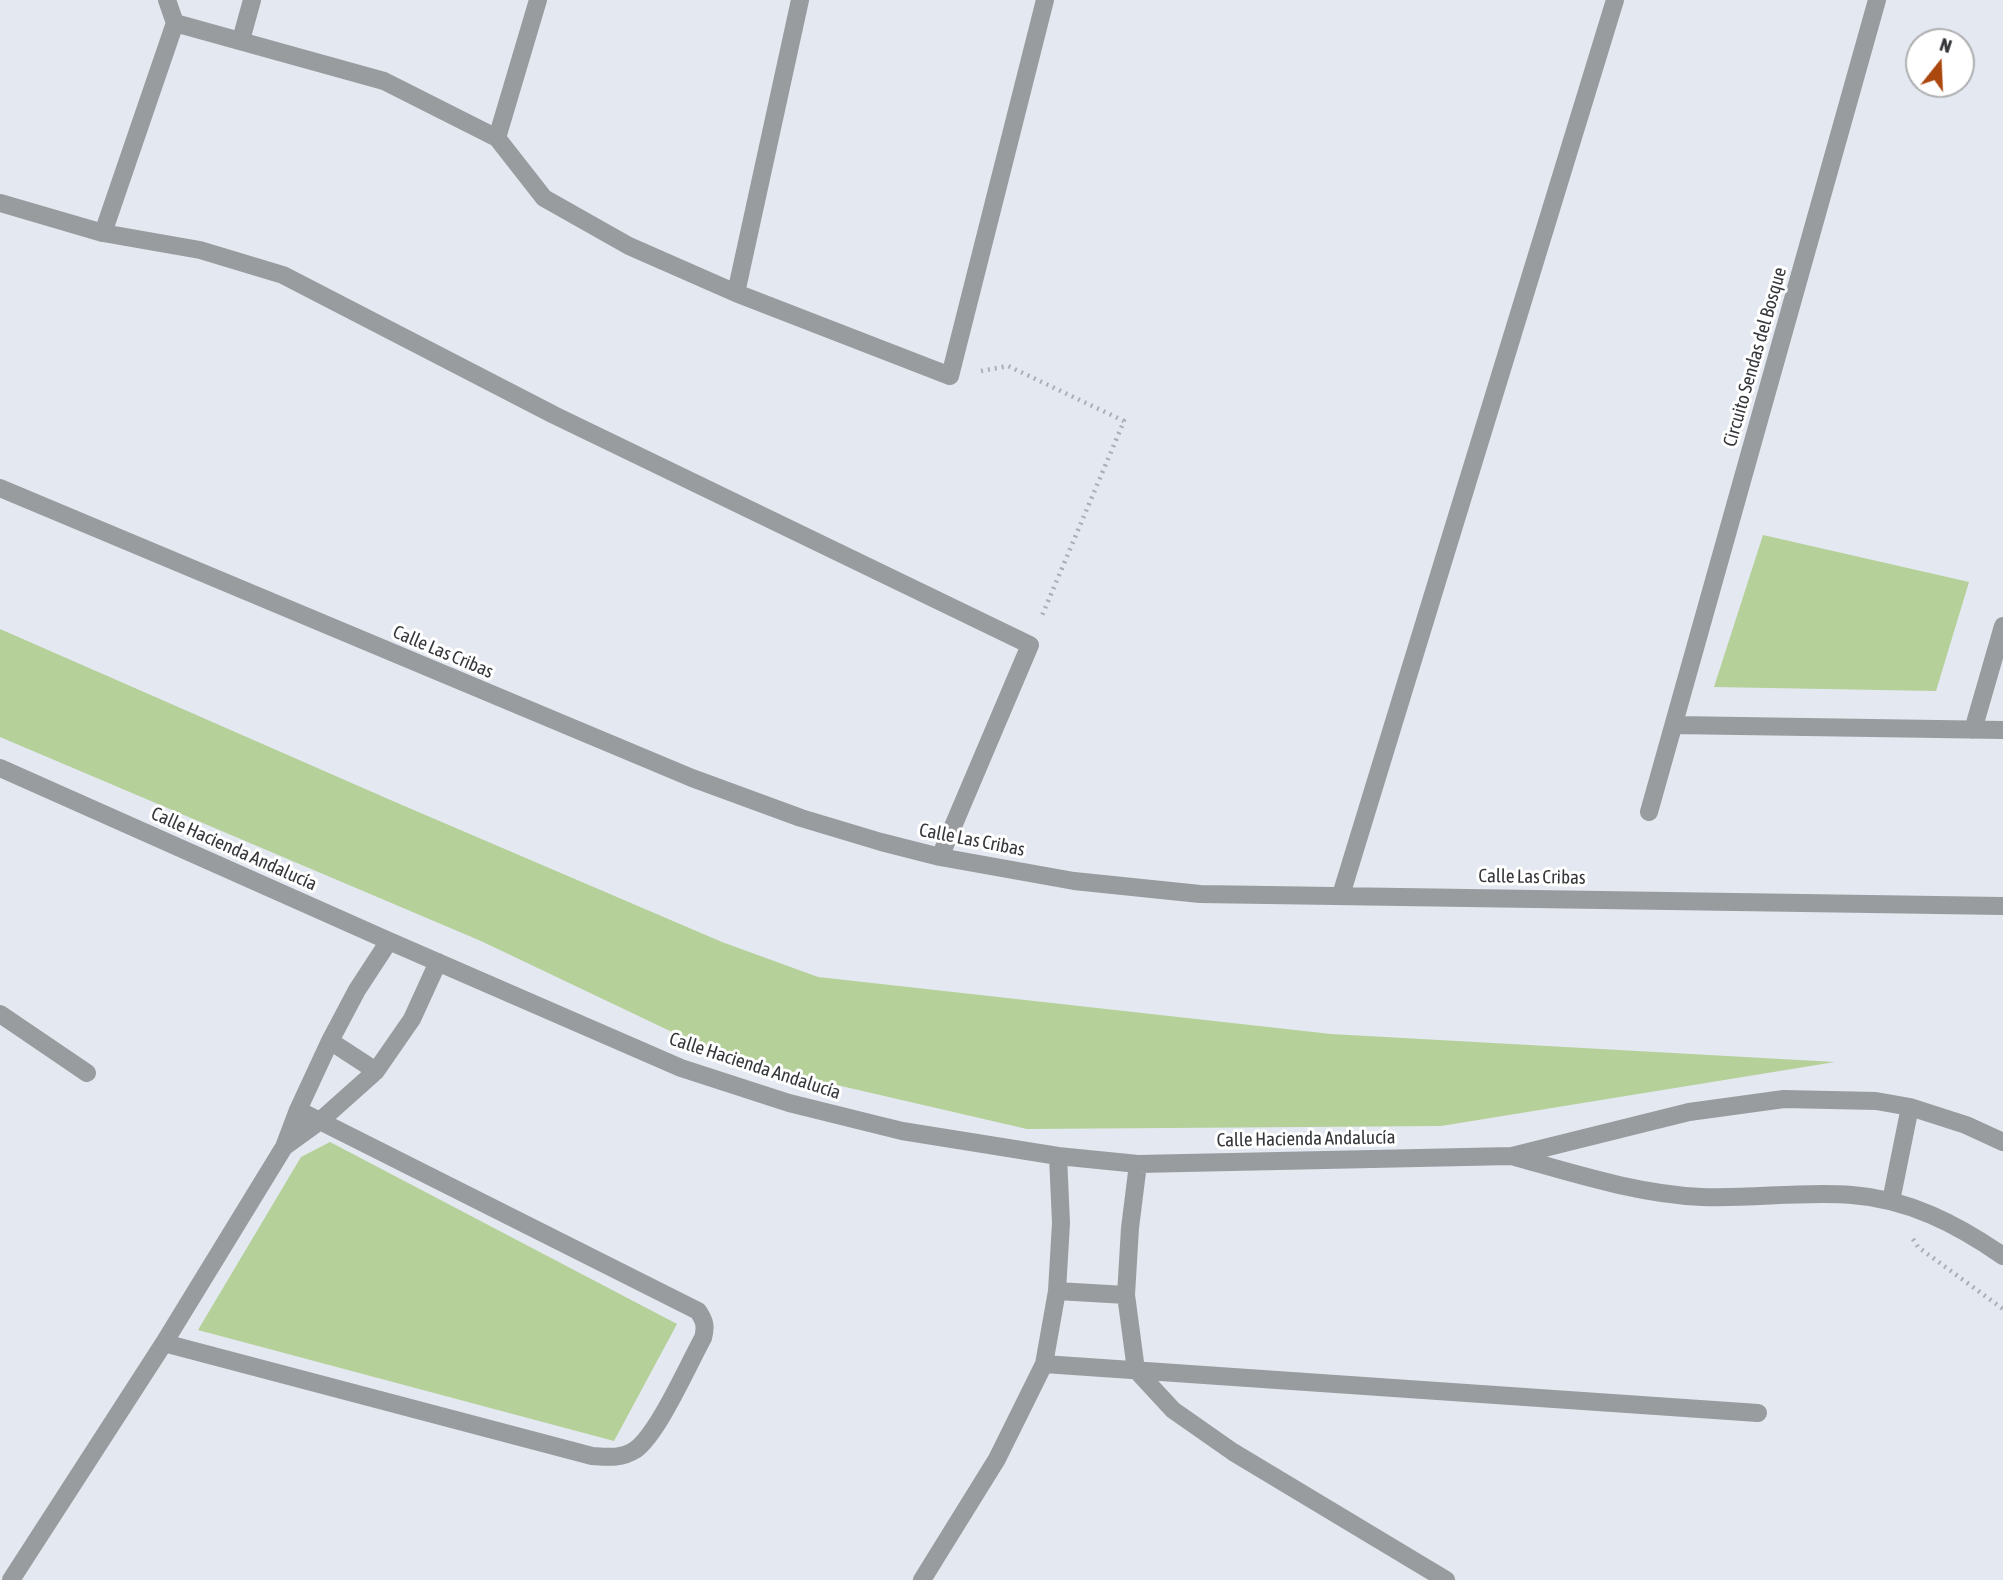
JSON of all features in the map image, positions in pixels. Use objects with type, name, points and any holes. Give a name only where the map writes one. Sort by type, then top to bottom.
[{"type":"street","points":[[103,233],[175,23],[167,0]]},
{"type":"street","points":[[240,40],[252,0]]},
{"type":"street","points":[[497,138],[538,0]]},
{"type":"street","points":[[736,293],[800,0]]},
{"type":"street","points":[[175,23],[384,81],[497,138],[544,198],[629,246],[736,293],[950,376],[1045,0]]},
{"type":"street","points":[[1341,895],[1615,0]]},
{"type":"street","name":"Circuito Sendas del Bosque","points":[[1649,812],[1877,0]]},
{"type":"street","points":[[0,202],[103,233],[200,250],[284,275],[554,415],[1030,645],[940,857]]},
{"type":"street","name":"Calle Las Cribas","points":[[0,488],[692,778],[801,818],[940,857],[1074,881],[1200,894],[2003,906]]},
{"type":"street","points":[[1973,730],[2003,626]]},
{"type":"street","points":[[1674,725],[2003,730]]},
{"type":"street","name":"Calle Hacienda Andalucía","points":[[0,768],[681,1068],[789,1103],[902,1131],[1058,1156],[1138,1164],[1512,1156],[1689,1112],[1784,1099],[1876,1101],[1910,1107],[1966,1125],[2003,1142]]},
{"type":"street","points":[[11,1580],[164,1343],[284,1147],[330,1041],[357,990],[389,941]]},
{"type":"street","points":[[284,1147],[320,1121],[376,1071],[412,1019],[438,962]]},
{"type":"street","points":[[0,1014],[88,1073]]},
{"type":"street","points":[[330,1041],[376,1071]]},
{"type":"street","points":[[1891,1201],[1910,1107]]},
{"type":"street","points":[[164,1343],[592,1456],[616,1458],[634,1451],[650,1436],[706,1329],[698,1311],[298,1110]]},
{"type":"street","points":[[922,1580],[997,1459],[1044,1364],[1056,1291],[1061,1223],[1058,1156]]},
{"type":"street","name":"Calle Hacienda Andalucía","points":[[1512,1156],[1622,1186],[1701,1197],[1852,1195],[1891,1201],[1923,1211],[1968,1231],[2003,1256]]},
{"type":"street","points":[[1138,1164],[1130,1228],[1126,1295],[1136,1370],[1173,1410],[1233,1452],[1446,1580]]},
{"type":"street","points":[[1056,1291],[1126,1295]]},
{"type":"street","points":[[1044,1364],[1758,1413]]},
{"type":"path","points":[[950,376],[1008,366],[1124,421],[1030,645]]},
{"type":"path","points":[[1891,1201],[1918,1247],[2003,1309]]},
{"type":"green space","points":[[1763,535],[1969,582],[1936,691],[1714,687]]},
{"type":"green space","points":[[0,629],[722,942],[818,977],[1331,1034],[1835,1062],[1441,1126],[1027,1129],[733,1061],[481,941],[0,737]]},
{"type":"green space","points":[[330,1142],[677,1324],[614,1441],[198,1330],[301,1157]]}]
